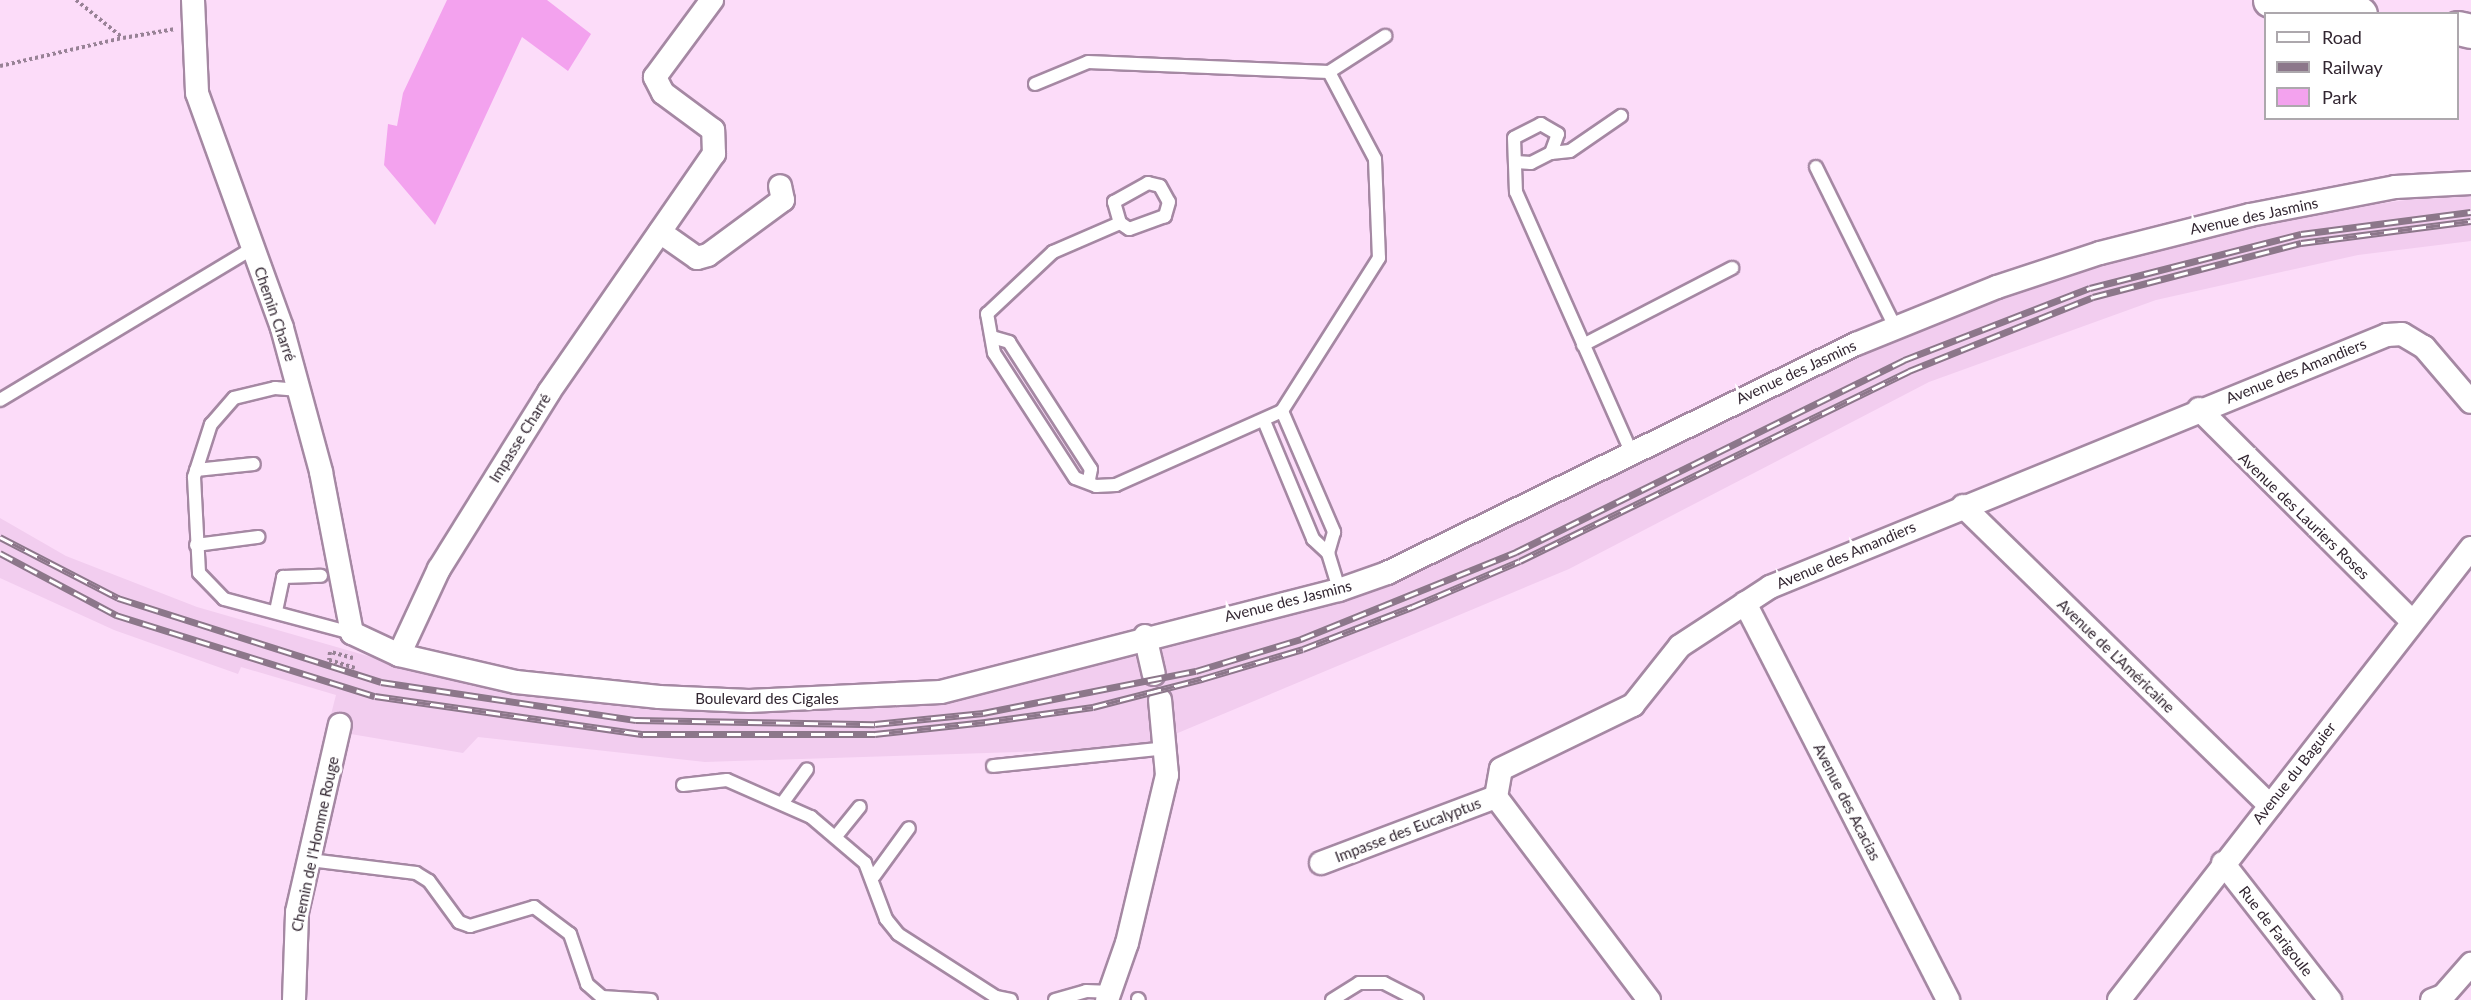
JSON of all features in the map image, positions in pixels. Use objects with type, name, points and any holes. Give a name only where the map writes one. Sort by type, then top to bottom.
[{"type":"highway","points":[[2270,0],[2347,12]]},
{"type":"street","name":"Chemin Charré","points":[[193,0],[197,26],[197,93],[251,249],[282,328],[338,546],[352,633]]},
{"type":"street","name":"Impasse Charré","points":[[399,655],[451,549],[549,392],[660,232],[716,142],[713,129],[663,93],[656,77],[712,0]]},
{"type":"street","name":"Avenue des Jasmins","points":[[1145,636],[1339,590],[1387,573],[1631,452],[1895,327],[2100,253],[2250,215],[2395,187],[2471,183]]},
{"type":"street","points":[[660,232],[697,258],[708,255],[783,200],[780,186]]},
{"type":"street","name":"Avenue des Amandiers","points":[[1496,797],[1501,769],[1633,705],[1680,645],[1770,587],[2199,409],[2387,335],[2402,334],[2424,347],[2471,402]]},
{"type":"street","name":"Avenue des Lauriers Roses","points":[[2199,409],[2412,621]]},
{"type":"street","name":"Avenue de L'Américaine","points":[[1963,506],[2270,806]]},
{"type":"street","name":"Avenue du Baguier","points":[[2119,1000],[2412,621],[2470,551]]},
{"type":"street","name":"Avenue des Acacias","points":[[1745,603],[1948,1000]]},
{"type":"street","name":"Boulevard des Cigales","points":[[352,633],[399,655],[516,682],[659,697],[860,699],[942,692],[1145,636]]},
{"type":"street","points":[[1145,636],[1154,674]]},
{"type":"street","points":[[1109,996],[1167,776],[1160,700]]},
{"type":"street","name":"Chemin de l'Homme Rouge","points":[[294,1000],[295,933],[340,726]]},
{"type":"street","points":[[1496,797],[1649,1000]]},
{"type":"street","name":"Impasse des Eucalyptus","points":[[1321,863],[1496,797]]},
{"type":"street","name":"Rue de Farigoule","points":[[2223,863],[2330,1000]]},
{"type":"street","points":[[2440,999],[2471,964]]},
{"type":"lane","points":[[1035,84],[1088,62],[1329,72],[1385,36]]},
{"type":"lane","points":[[1120,223],[1053,252],[987,314],[994,352],[1075,478],[1089,479],[1096,486],[1116,485],[1264,422],[1282,411],[1379,258],[1375,159],[1329,72]]},
{"type":"lane","points":[[1516,162],[1531,163],[1551,153],[1570,151],[1621,116]]},
{"type":"lane","points":[[1551,153],[1558,134],[1541,124],[1514,138],[1510,148],[1516,162],[1516,192],[1631,452]]},
{"type":"lane","points":[[1816,167],[1895,327]]},
{"type":"lane","points":[[1148,183],[1160,186],[1169,202],[1165,216],[1129,229],[1120,223],[1117,196],[1148,183]]},
{"type":"lane","points":[[0,400],[251,249]]},
{"type":"lane","points":[[1583,345],[1732,268]]},
{"type":"lane","points":[[992,337],[1009,342],[1091,469],[1089,479]]},
{"type":"lane","points":[[299,390],[275,388],[226,403],[211,424],[196,470],[195,545],[199,573],[212,591],[352,633]]},
{"type":"lane","points":[[1282,411],[1335,532],[1328,553]]},
{"type":"lane","points":[[1264,422],[1313,539],[1328,553],[1339,590]]},
{"type":"lane","points":[[196,470],[254,464]]},
{"type":"lane","points":[[195,545],[258,537]]},
{"type":"lane","points":[[276,611],[283,577],[321,576]]},
{"type":"lane","points":[[993,766],[1166,748]]},
{"type":"lane","points":[[784,801],[807,769]]},
{"type":"lane","points":[[684,785],[727,780],[784,801],[837,835],[874,876],[886,919],[898,934],[996,997],[1011,1000]]},
{"type":"lane","points":[[837,835],[860,807]]},
{"type":"lane","points":[[874,876],[909,828]]},
{"type":"lane","points":[[310,860],[416,873],[429,881],[459,922],[470,926],[534,908],[570,934],[587,984],[603,997],[651,1000]]},
{"type":"lane","points":[[1332,1000],[1359,984],[1384,983],[1417,1000]]},
{"type":"lane","points":[[1055,1000],[1086,991],[1109,996]]},
{"type":"path","points":[[76,0],[123,38]]},
{"type":"path","points":[[0,66],[123,38],[197,26]]},
{"type":"path","points":[[351,657],[330,652],[329,660],[354,668]]},
{"type":"shaded area","points":[[2471,191],[2471,241],[2358,255],[2156,300],[1929,382],[1569,569],[1142,748],[705,762],[478,737],[463,753],[327,730],[336,695],[241,667],[238,674],[114,630],[0,578],[0,518],[66,556],[197,607],[472,686],[749,710],[874,707],[1007,689],[1130,653],[1534,514],[1938,319],[2130,253],[2277,218]]},
{"type":"green space","points":[[447,0],[547,0],[591,34],[568,71],[522,37],[435,225],[384,165],[388,124],[397,126],[403,93]]},
{"type":"railway","points":[[0,537],[118,598],[381,682],[636,720],[875,724],[983,713],[1196,671],[1301,639],[1516,552],[1904,360],[2090,288],[2301,234],[2471,212]]},
{"type":"railway","points":[[0,553],[116,615],[375,696],[643,734],[875,734],[985,722],[1093,707],[1202,679],[1303,649],[1412,607],[1520,561],[1909,371],[2093,297],[2301,243],[2471,221]]}]
